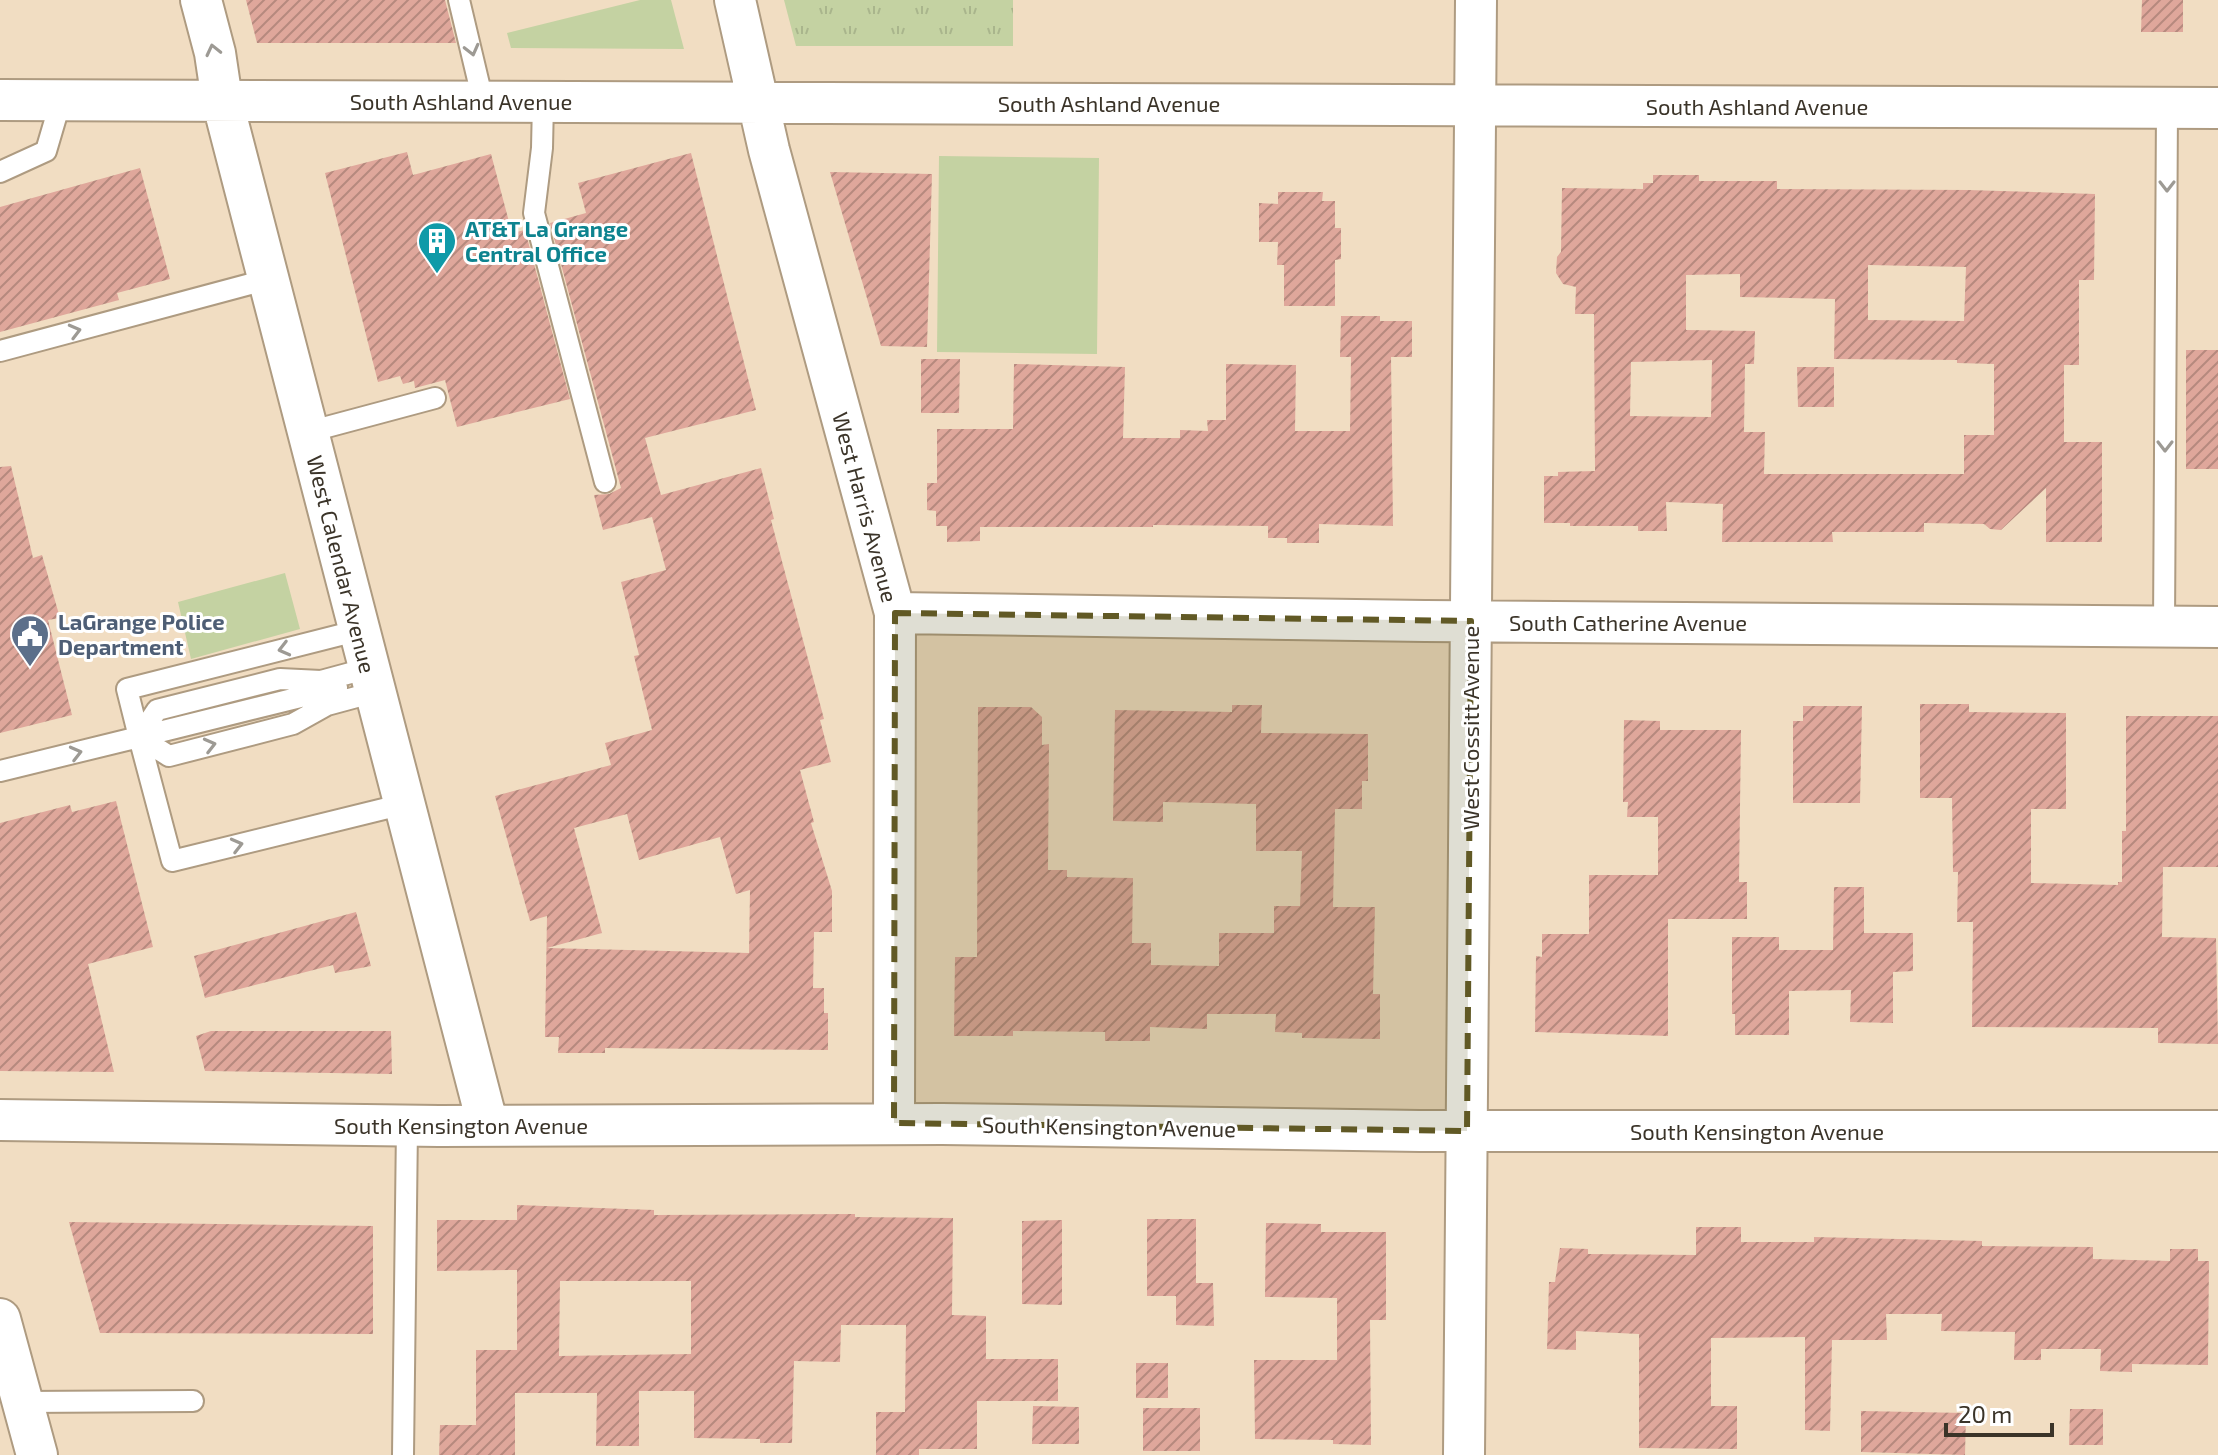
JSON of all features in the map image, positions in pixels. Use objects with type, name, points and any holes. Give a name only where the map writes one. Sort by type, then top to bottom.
[{"type":"street","name":"West Calendar Avenue","points":[[201,0],[215,53],[222,100],[488,1126]]},
{"type":"street","name":"West Harris Avenue","points":[[735,0],[769,150],[895,613],[894,1123]]},
{"type":"street","name":"West Cossitt Avenue","points":[[1464,1455],[1476,0]]},
{"type":"street","name":"South Ashland Avenue","points":[[0,100],[2218,108]]},
{"type":"street","name":"South Catherine Avenue","points":[[895,613],[2218,627]]},
{"type":"street","name":"South Kensington Avenue","points":[[0,1120],[407,1126],[894,1123],[1467,1131],[2218,1131]]},
{"type":"street","points":[[0,1319],[37,1455]]},
{"type":"lane","points":[[459,0],[483,101]]},
{"type":"lane","points":[[0,172],[46,151],[61,100]]},
{"type":"lane","points":[[543,102],[542,148],[534,213],[605,482]]},
{"type":"lane","points":[[2164,627],[2167,108]]},
{"type":"lane","points":[[0,351],[269,279]]},
{"type":"lane","points":[[308,432],[435,398]]},
{"type":"lane","points":[[360,630],[127,689],[139,737],[172,861],[404,804]]},
{"type":"lane","points":[[0,771],[139,737],[157,710],[280,679],[372,680]]},
{"type":"lane","points":[[139,737],[169,756],[293,724],[372,680]]},
{"type":"lane","points":[[403,1455],[407,1126]]},
{"type":"lane","points":[[23,1402],[193,1401]]},
{"type":"highlighted area","points":[[895,613],[1471,621],[1467,1131],[894,1123]]},
{"type":"green space","points":[[640,0],[671,0],[684,49],[511,48],[507,33]]},
{"type":"green space","points":[[784,0],[1013,0],[1013,46],[796,46]]},
{"type":"green space","points":[[939,156],[1099,158],[1097,354],[937,352]]},
{"type":"green space","points":[[285,573],[300,629],[191,659],[178,602]]},
{"type":"building","points":[[246,0],[445,0],[456,43],[257,43]]},
{"type":"building","points":[[2142,0],[2183,0],[2183,32],[2141,32]]},
{"type":"building","name":"AT&T La Grange Central Office","points":[[407,152],[413,175],[491,154],[512,233],[525,230],[570,399],[457,427],[445,380],[415,388],[414,381],[403,384],[400,376],[378,382],[325,173]]},
{"type":"building","points":[[691,153],[756,410],[645,438],[661,495],[761,468],[774,519],[771,520],[824,719],[820,720],[831,762],[800,770],[814,822],[811,823],[832,891],[832,932],[814,932],[813,988],[824,988],[828,1050],[605,1048],[605,1053],[558,1053],[559,1037],[545,1037],[547,916],[530,921],[495,796],[611,765],[605,743],[652,730],[634,656],[639,655],[621,582],[666,570],[652,517],[603,530],[594,495],[609,494],[621,488],[550,223],[586,213],[578,183]],"holes":[[[627,814],[639,860],[720,837],[736,894],[750,890],[749,953],[547,948],[602,933],[574,828]]]},
{"type":"building","points":[[140,168],[170,279],[117,293],[119,300],[0,332],[0,207]]},
{"type":"building","points":[[830,172],[932,174],[927,347],[881,346]]},
{"type":"building","points":[[1653,175],[1699,175],[1699,181],[1777,181],[1777,189],[2095,194],[2094,280],[2079,280],[2079,365],[2064,365],[2064,442],[2102,442],[2102,542],[2046,542],[2046,488],[2001,530],[1990,529],[1984,524],[1924,523],[1924,532],[1832,532],[1833,542],[1722,542],[1723,504],[1666,502],[1667,531],[1638,531],[1638,526],[1544,523],[1544,476],[1558,476],[1558,472],[1595,471],[1594,314],[1575,314],[1576,287],[1563,284],[1556,273],[1557,257],[1561,252],[1562,188],[1643,189],[1643,183],[1653,183]],"holes":[[[1868,265],[1966,267],[1964,321],[1868,320]],[[1740,274],[1740,297],[1835,299],[1834,359],[1957,360],[1957,363],[1994,364],[1994,435],[1964,435],[1964,474],[1764,474],[1765,432],[1744,432],[1745,364],[1754,364],[1755,331],[1686,330],[1686,275]],[[1712,360],[1711,417],[1630,416],[1631,362]]]},
{"type":"building","points":[[1278,192],[1323,192],[1322,201],[1335,201],[1335,228],[1341,228],[1341,259],[1335,260],[1335,306],[1284,306],[1284,265],[1277,265],[1278,242],[1259,242],[1259,203],[1278,204]]},
{"type":"building","points":[[1341,316],[1380,316],[1380,321],[1412,321],[1412,357],[1391,357],[1393,526],[1319,524],[1319,543],[1287,543],[1287,538],[1268,538],[1268,526],[1153,525],[980,527],[980,541],[947,542],[947,526],[936,526],[936,511],[927,510],[927,483],[937,483],[937,429],[1013,429],[1014,364],[1125,367],[1123,438],[1180,438],[1180,430],[1208,431],[1207,420],[1226,420],[1226,364],[1296,365],[1295,431],[1350,431],[1351,357],[1340,357]]},
{"type":"building","points":[[2186,350],[2218,350],[2218,469],[2186,469]]},
{"type":"building","points":[[921,359],[960,359],[959,413],[921,413]]},
{"type":"building","points":[[1797,367],[1834,367],[1834,407],[1798,407]]},
{"type":"building","name":"LaGrange Police Department","points":[[11,466],[33,558],[42,555],[60,618],[48,620],[72,715],[0,733],[0,467]]},
{"type":"building","points":[[1920,704],[1969,704],[1969,712],[2066,713],[2066,809],[2031,809],[2031,883],[2118,885],[2122,882],[2122,831],[2126,831],[2126,716],[2218,716],[2218,867],[2163,867],[2162,937],[2216,938],[2218,1044],[2158,1043],[2158,1028],[1972,1027],[1973,922],[1957,922],[1958,872],[1953,872],[1952,798],[1920,798]]},
{"type":"building","points":[[1232,705],[1262,705],[1261,733],[1368,734],[1368,781],[1362,781],[1362,809],[1335,809],[1333,907],[1375,907],[1373,994],[1380,994],[1380,1039],[1302,1038],[1302,1033],[1275,1032],[1276,1014],[1207,1014],[1207,1029],[1150,1027],[1150,1041],[1105,1041],[1105,1032],[1013,1031],[1013,1036],[954,1036],[955,957],[977,957],[978,707],[1031,707],[1042,717],[1042,745],[1049,744],[1048,870],[1067,870],[1067,877],[1133,878],[1132,943],[1151,943],[1151,965],[1219,966],[1219,933],[1274,933],[1274,906],[1300,906],[1302,851],[1256,851],[1256,804],[1163,802],[1163,822],[1113,821],[1115,710],[1232,712]]},
{"type":"building","points":[[1803,706],[1862,706],[1860,803],[1793,803],[1793,721],[1803,721]]},
{"type":"building","points":[[1624,720],[1660,721],[1660,730],[1741,730],[1739,882],[1747,882],[1747,919],[1668,919],[1668,1036],[1535,1032],[1536,956],[1542,957],[1542,934],[1589,934],[1589,875],[1658,875],[1658,817],[1627,817],[1628,802],[1623,802]]},
{"type":"building","points":[[116,801],[153,947],[88,964],[114,1072],[0,1071],[0,823],[70,805],[72,812]]},
{"type":"building","points":[[1834,887],[1864,887],[1864,933],[1913,933],[1913,971],[1893,972],[1893,1023],[1850,1022],[1851,990],[1789,991],[1789,1035],[1735,1035],[1732,937],[1779,937],[1779,950],[1833,950]]},
{"type":"building","points":[[356,912],[371,966],[335,973],[333,965],[205,998],[194,956]]},
{"type":"building","points":[[211,1031],[391,1031],[392,1074],[205,1071],[196,1036]]},
{"type":"building","points":[[517,1205],[654,1210],[654,1215],[855,1214],[855,1217],[953,1218],[952,1315],[986,1316],[986,1359],[1058,1359],[1058,1401],[977,1401],[977,1449],[919,1449],[919,1455],[876,1455],[876,1412],[905,1412],[906,1325],[841,1325],[840,1362],[794,1361],[792,1443],[694,1438],[694,1391],[639,1391],[639,1446],[596,1446],[597,1393],[515,1393],[515,1455],[439,1455],[440,1425],[476,1425],[476,1350],[517,1350],[517,1270],[437,1271],[437,1220],[517,1220]],"holes":[[[560,1281],[691,1281],[691,1354],[559,1356]]]},
{"type":"building","points":[[1147,1219],[1196,1219],[1196,1283],[1213,1283],[1214,1326],[1176,1325],[1176,1296],[1147,1296]]},
{"type":"building","points":[[1062,1220],[1062,1305],[1022,1304],[1022,1221]]},
{"type":"building","points":[[69,1222],[373,1226],[373,1334],[100,1333]]},
{"type":"building","points":[[1266,1223],[1321,1224],[1321,1232],[1386,1232],[1386,1320],[1370,1320],[1371,1445],[1333,1444],[1333,1440],[1255,1439],[1254,1360],[1337,1360],[1337,1298],[1265,1297]]},
{"type":"building","points":[[1696,1227],[1741,1227],[1741,1242],[1814,1242],[1814,1237],[1982,1241],[1982,1246],[2093,1247],[2093,1259],[2170,1261],[2170,1249],[2198,1249],[2198,1261],[2209,1261],[2208,1365],[2132,1364],[2132,1372],[2100,1371],[2101,1349],[2041,1349],[2041,1360],[2014,1360],[2015,1332],[1941,1331],[1942,1314],[1886,1314],[1887,1340],[1832,1340],[1830,1431],[1805,1430],[1805,1337],[1711,1338],[1711,1406],[1737,1406],[1737,1449],[1639,1448],[1639,1334],[1576,1331],[1576,1350],[1547,1349],[1549,1282],[1555,1282],[1560,1248],[1588,1249],[1588,1254],[1696,1255]]},
{"type":"building","points":[[1136,1363],[1168,1363],[1168,1398],[1136,1398]]},
{"type":"building","points":[[1033,1406],[1079,1407],[1079,1444],[1032,1444]]},
{"type":"building","points":[[1143,1408],[1200,1408],[1200,1451],[1143,1451]]},
{"type":"building","points":[[2070,1409],[2103,1409],[2103,1445],[2069,1445]]},
{"type":"building","points":[[1861,1411],[1966,1413],[1965,1455],[1861,1452]]},
{"type":"place","name":"AT&T La Grange Central Office","points":[[437,275]]},
{"type":"place","name":"LaGrange Police Department","points":[[30,668]]}]
